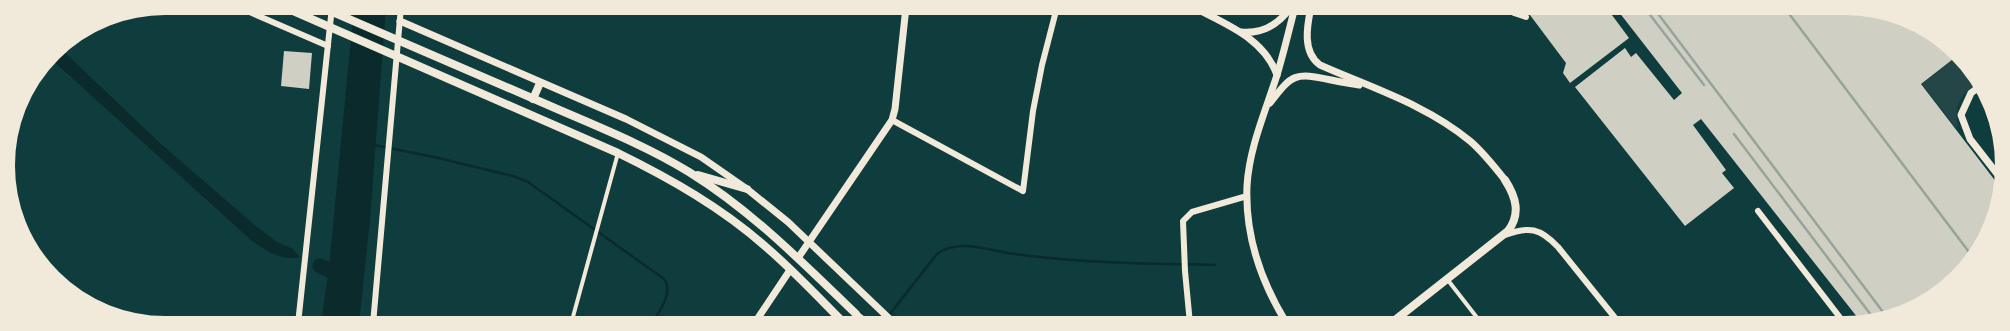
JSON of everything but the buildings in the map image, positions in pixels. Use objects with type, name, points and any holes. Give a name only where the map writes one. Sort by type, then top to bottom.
[{"type":"main road","points":[[300,14],[618,153],[660,174],[720,211],[766,247],[838,317]]},
{"type":"main road","points":[[337,14],[642,147],[690,173],[753,218],[798,258],[860,317]]},
{"type":"main road","points":[[798,258],[892,120],[895,109],[905,14]]},
{"type":"main road","points":[[1206,14],[1239,32],[1262,48],[1273,63],[1277,75]]},
{"type":"main road","points":[[1239,32],[1260,32],[1279,21],[1285,14]]},
{"type":"main road","points":[[1283,317],[1270,293],[1251,241],[1247,196],[1249,169],[1293,14]]},
{"type":"main road","points":[[1309,14],[1308,44],[1314,61],[1320,66],[1371,86],[1421,109],[1462,135],[1478,148],[1505,180],[1514,196],[1516,210],[1514,222],[1504,236],[1399,317]]},
{"type":"main road","points":[[400,21],[626,119],[701,157],[747,189],[788,222],[889,317]]},
{"type":"main road","points":[[1266,108],[1281,89],[1297,76],[1307,74],[1330,80],[1371,86]]},
{"type":"main road","points":[[533,99],[540,83]]},
{"type":"main road","points":[[1976,90],[1971,93],[1962,115],[1970,139],[1996,172]]},
{"type":"main road","points":[[690,173],[747,189]]},
{"type":"main road","points":[[759,317],[790,270]]},
{"type":"street","points":[[254,14],[328,46]]},
{"type":"street","points":[[299,317],[331,14]]},
{"type":"street","points":[[374,317],[401,14]]},
{"type":"street","points":[[892,120],[1023,191],[1033,111],[1042,65],[1055,14]]},
{"type":"street","points":[[1517,14],[1526,17]]},
{"type":"street","points":[[573,317],[618,153]]},
{"type":"street","points":[[1189,317],[1182,225],[1188,214],[1247,196]]},
{"type":"street","points":[[1758,211],[1840,317]]},
{"type":"street","points":[[1504,236],[1526,229],[1537,230],[1547,236],[1558,247],[1614,317]]},
{"type":"street","points":[[1447,279],[1477,317]]},
{"type":"shaded area","points":[[353,14],[385,14],[370,220],[360,317],[322,317],[329,267]]},
{"type":"shaded area","points":[[65,53],[161,144],[257,227],[277,242],[293,249],[300,257],[286,258],[274,254],[251,240],[55,62],[58,58]]},
{"type":"shaded area","points":[[1953,60],[1965,73],[1974,86],[1960,101],[1957,112],[1958,126],[1956,128],[1922,84]]},
{"type":"waterway","points":[[374,145],[434,157],[513,176],[528,182],[664,279],[667,284],[666,296],[662,308],[656,317]]},
{"type":"waterway","points":[[888,317],[937,254],[945,249],[953,247],[972,246],[1008,253],[1085,261],[1215,265]]},
{"type":"waterway","points":[[320,266],[344,276]]},
{"type":"railway","points":[[1649,14],[1704,85]]},
{"type":"railway","points":[[1658,14],[1883,312]]},
{"type":"railway","points":[[1789,14],[1969,252]]},
{"type":"railway","points":[[1734,134],[1871,315]]}]
